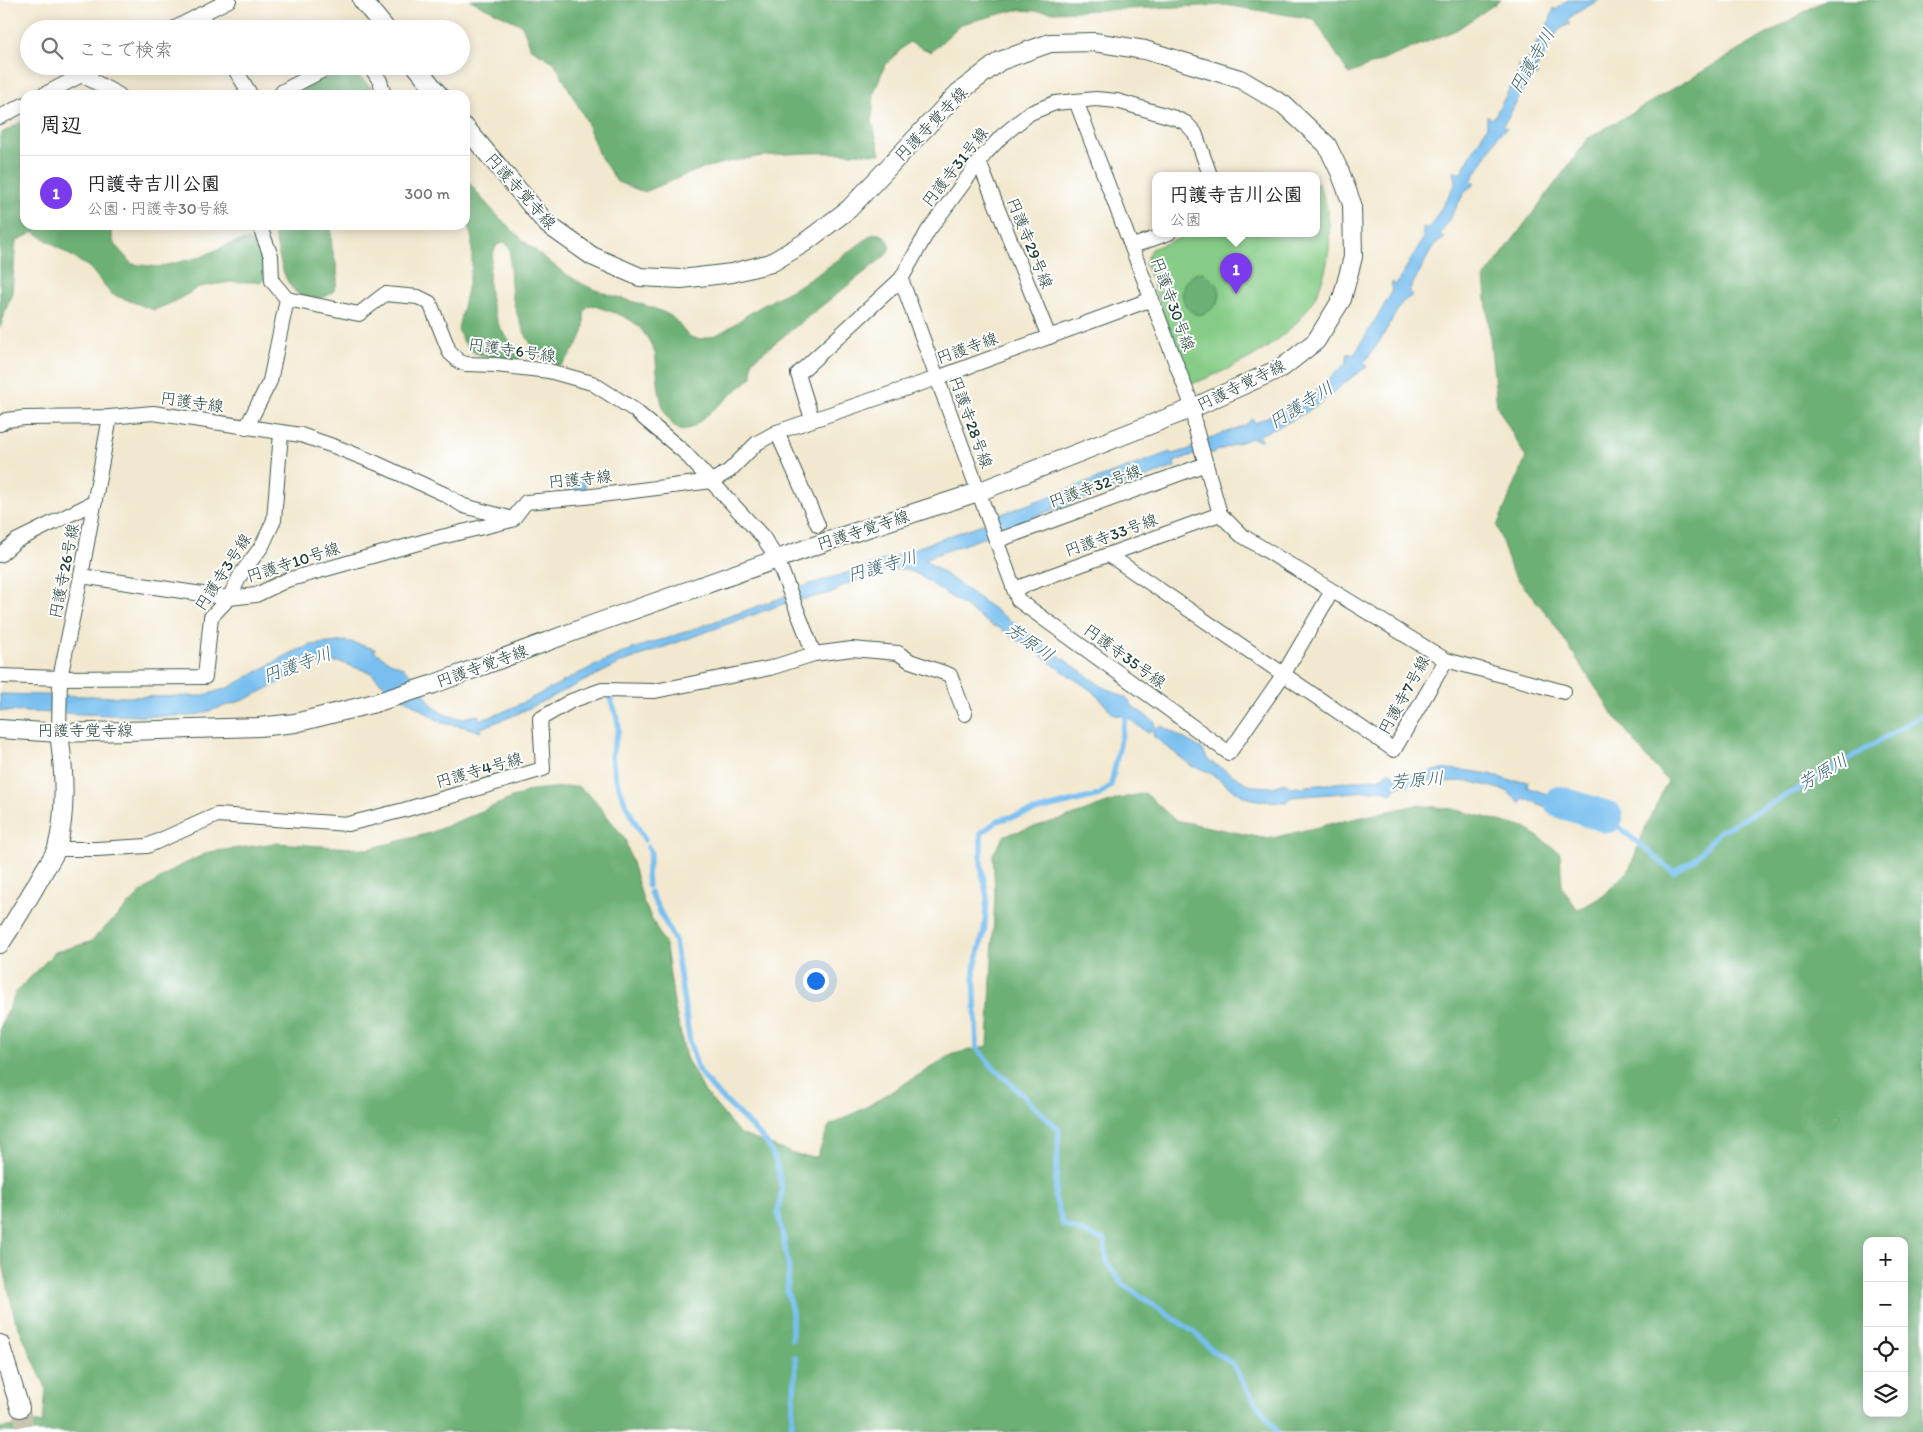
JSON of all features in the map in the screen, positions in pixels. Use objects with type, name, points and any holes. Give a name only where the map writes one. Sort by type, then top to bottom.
[{"type":"street","points":[[190,20],[229,0]]},
{"type":"street","points":[[362,0],[379,20]]},
{"type":"street","points":[[201,14],[205,20]]},
{"type":"street","name":"円護寺覚寺線","points":[[0,728],[59,726],[259,727],[295,723],[390,698],[434,684],[594,624],[828,541],[980,499],[1194,408],[1283,367],[1316,341],[1342,299],[1353,257],[1352,204],[1340,172],[1327,145],[1284,105],[1240,80],[1144,50],[1094,42],[1050,43],[1000,61],[958,93],[849,209],[804,243],[771,263],[732,273],[681,279],[640,277],[592,256],[547,224],[470,133]]},
{"type":"street","points":[[53,90],[82,75],[110,90]]},
{"type":"street","points":[[239,75],[248,90]]},
{"type":"street","points":[[285,90],[314,75]]},
{"type":"street","points":[[376,75],[383,90]]},
{"type":"street","points":[[423,75],[435,90]]},
{"type":"street","name":"円護寺30号線","points":[[1076,101],[1194,408]]},
{"type":"street","name":"円護寺31号線","points":[[812,419],[798,374],[901,279],[928,232],[979,162],[1002,136],[1030,113],[1055,103],[1117,101],[1174,118],[1186,123],[1195,133],[1209,172]]},
{"type":"street","points":[[0,117],[20,107]]},
{"type":"street","name":"円護寺29号線","points":[[979,162],[1049,337]]},
{"type":"street","points":[[246,428],[270,381],[287,299],[272,281],[271,256],[261,230]]},
{"type":"street","points":[[1133,246],[1158,237]]},
{"type":"street","name":"円護寺28号線","points":[[901,279],[980,499]]},
{"type":"street","name":"円護寺6号線","points":[[287,299],[359,314],[384,294],[418,297],[430,303],[450,353],[460,362],[549,371],[592,383],[633,409],[683,451],[712,481]]},
{"type":"street","name":"円護寺線","points":[[0,424],[6,420],[24,418],[110,417],[153,413],[301,435],[336,447],[444,494],[464,506],[512,520],[526,502],[585,497],[712,481],[729,471],[757,443],[777,432],[936,378],[1152,299]]},
{"type":"street","name":"円護寺7号線","points":[[1109,555],[1394,750],[1446,660],[1240,536],[1220,514],[1194,426],[1194,408]]},
{"type":"street","name":"円護寺26号線","points":[[59,726],[60,685],[110,417]]},
{"type":"street","points":[[777,432],[818,525]]},
{"type":"street","name":"円護寺3号線","points":[[60,685],[205,677],[211,617],[229,598],[241,574],[262,546],[274,520],[281,433]]},
{"type":"street","name":"円護寺32号線","points":[[996,542],[1205,461]]},
{"type":"street","points":[[712,481],[763,537],[778,559],[784,580],[814,654],[852,649],[898,653],[910,660],[950,675],[965,714]]},
{"type":"street","name":"円護寺35号線","points":[[980,499],[1018,600],[1229,752],[1283,674]]},
{"type":"street","points":[[0,555],[16,541],[95,502]]},
{"type":"street","name":"円護寺33号線","points":[[1014,589],[1220,514]]},
{"type":"street","name":"円護寺10号線","points":[[81,576],[229,598],[256,595],[286,580],[429,540],[512,520]]},
{"type":"street","points":[[1283,674],[1332,591]]},
{"type":"street","name":"円護寺4号線","points":[[56,849],[147,846],[217,815],[348,824],[404,810],[543,769],[540,719],[571,701],[602,690],[655,691],[770,668],[814,654]]},
{"type":"street","points":[[1446,660],[1564,692]]},
{"type":"street","points":[[0,676],[60,685]]},
{"type":"street","points":[[0,944],[22,911],[56,849],[63,811],[64,788],[59,726]]},
{"type":"street","points":[[0,1344],[20,1408]]},
{"type":"green space","points":[[470,0],[1501,0],[1456,30],[1349,74],[1314,19],[1224,5],[1054,12],[1016,10],[961,24],[931,52],[909,42],[885,65],[874,93],[872,121],[880,154],[799,153],[740,160],[701,169],[644,192],[617,182],[598,153],[586,120],[554,62],[531,49],[522,25]]},
{"type":"green space","points":[[1827,0],[1923,0],[1923,1432],[0,1432],[0,1428],[43,1422],[46,1388],[15,1319],[0,1250],[0,1028],[16,992],[55,952],[90,942],[144,890],[174,869],[209,852],[276,843],[368,849],[430,833],[531,790],[577,786],[593,798],[625,839],[644,903],[666,947],[675,1009],[686,1058],[705,1092],[740,1134],[800,1156],[817,1157],[829,1126],[868,1106],[953,1054],[988,1046],[995,893],[993,854],[1005,835],[1072,816],[1118,799],[1145,793],[1175,820],[1268,839],[1417,805],[1453,809],[1526,828],[1560,853],[1562,887],[1578,910],[1603,896],[1629,870],[1646,826],[1668,781],[1648,759],[1610,710],[1551,619],[1512,572],[1497,526],[1526,458],[1497,406],[1484,278],[1589,138]]},
{"type":"green space","points":[[336,75],[353,75],[362,79],[372,90],[302,90],[317,81]]},
{"type":"green space","points":[[20,123],[20,230],[111,230],[114,244],[132,264],[158,267],[201,257],[229,244],[248,240],[259,251],[263,263],[264,280],[260,282],[231,282],[199,287],[176,301],[154,310],[111,294],[90,268],[34,232],[16,241],[12,292],[0,328],[0,134]]},
{"type":"green space","points":[[470,183],[489,206],[522,239],[540,255],[575,280],[591,288],[649,306],[667,314],[687,334],[698,339],[712,336],[725,330],[755,310],[811,278],[873,234],[886,237],[889,248],[885,256],[752,361],[752,377],[693,427],[681,431],[667,416],[663,407],[658,385],[655,353],[644,332],[631,320],[592,305],[588,306],[584,314],[583,333],[568,357],[561,365],[552,364],[543,359],[528,339],[517,314],[511,288],[510,248],[505,242],[497,245],[493,255],[490,266],[490,290],[499,325],[521,355],[521,359],[518,361],[491,359],[473,352],[462,340],[458,329],[472,267],[472,239],[469,230]]},
{"type":"green space","points":[[1320,188],[1326,207],[1330,241],[1323,277],[1313,300],[1299,320],[1281,337],[1260,352],[1238,364],[1189,385],[1145,263],[1151,249],[1183,237],[1320,237]]},
{"type":"green space","points":[[273,230],[331,230],[332,248],[337,267],[335,289],[332,293],[322,298],[299,295],[287,280],[280,261]]},
{"type":"green space","points":[[1201,272],[1214,281],[1220,294],[1213,308],[1206,313],[1197,315],[1185,305],[1182,292],[1187,279]]},
{"type":"water","name":"円護寺川","points":[[1567,0],[1599,0],[1576,13],[1567,20],[1570,24],[1559,29],[1534,72],[1538,75],[1529,80],[1503,126],[1507,128],[1499,134],[1471,181],[1475,184],[1466,190],[1440,235],[1445,238],[1434,245],[1409,291],[1413,295],[1402,302],[1381,339],[1364,363],[1367,367],[1305,413],[1259,435],[1261,441],[1251,438],[1212,453],[1193,455],[1174,462],[1175,467],[1030,518],[1027,522],[924,559],[1100,685],[1128,699],[1132,706],[1155,722],[1154,726],[1158,728],[1160,725],[1202,749],[1208,760],[1251,786],[1274,787],[1285,783],[1291,788],[1381,778],[1389,771],[1395,776],[1424,773],[1426,775],[1430,774],[1430,771],[1448,769],[1470,771],[1490,774],[1511,781],[1528,781],[1527,787],[1564,800],[1576,796],[1574,804],[1604,813],[1600,824],[1571,812],[1568,821],[1559,812],[1523,798],[1521,804],[1507,791],[1468,781],[1432,782],[1431,780],[1426,781],[1426,783],[1398,786],[1391,793],[1382,790],[1291,797],[1286,802],[1251,799],[1236,792],[1208,772],[1193,767],[1153,736],[1154,733],[1150,730],[1148,733],[1125,716],[1114,715],[1095,693],[919,575],[904,569],[888,570],[842,586],[835,592],[783,604],[623,662],[515,715],[481,728],[481,732],[442,723],[386,687],[371,673],[340,662],[324,662],[308,666],[244,700],[193,716],[0,711],[0,694],[127,697],[201,696],[228,688],[291,653],[311,645],[347,641],[375,649],[374,652],[405,670],[436,709],[452,717],[465,719],[466,717],[478,715],[480,720],[508,710],[593,666],[637,647],[781,598],[794,589],[853,571],[982,524],[996,516],[1170,452],[1172,454],[1190,449],[1207,439],[1246,425],[1252,418],[1255,423],[1291,405],[1293,407],[1311,395],[1346,363],[1348,353],[1354,355],[1391,294],[1392,282],[1396,285],[1423,239],[1423,227],[1429,229],[1456,183],[1454,171],[1460,174],[1487,127],[1487,116],[1493,119],[1518,74],[1519,64],[1523,67],[1550,20],[1554,8],[1556,10]]},
{"type":"water","points":[[584,477],[586,492],[568,495],[566,479]]},
{"type":"waterway","points":[[610,698],[619,728],[612,754],[613,768],[624,800],[645,840]]},
{"type":"waterway","points":[[1127,711],[1111,785],[1099,795],[999,820],[981,833],[981,865],[987,898],[984,932],[974,970],[977,1048],[989,1063],[1059,1130],[1055,1197],[1063,1225],[1104,1240],[1107,1262],[1122,1284],[1194,1332],[1214,1352],[1233,1364],[1246,1388],[1277,1432]]},
{"type":"waterway","name":"芳原川","points":[[1607,817],[1673,872],[1694,860],[1719,832],[1805,785],[1923,715]]},
{"type":"waterway","name":"芳原川","points":[[1560,802],[1607,817]]},
{"type":"waterway","points":[[648,847],[651,852],[647,873],[648,886]]},
{"type":"waterway","points":[[650,892],[675,941],[690,1043],[698,1070],[713,1089],[768,1145],[775,1159],[782,1190],[778,1211],[789,1268],[787,1290],[792,1312],[792,1339]]},
{"type":"waterway","points":[[791,1432],[795,1357]]},
{"type":"tunnel","points":[[20,1408],[27,1432]]},
{"type":"place","name":"円護寺吉川公園","points":[[1236,294]]}]
